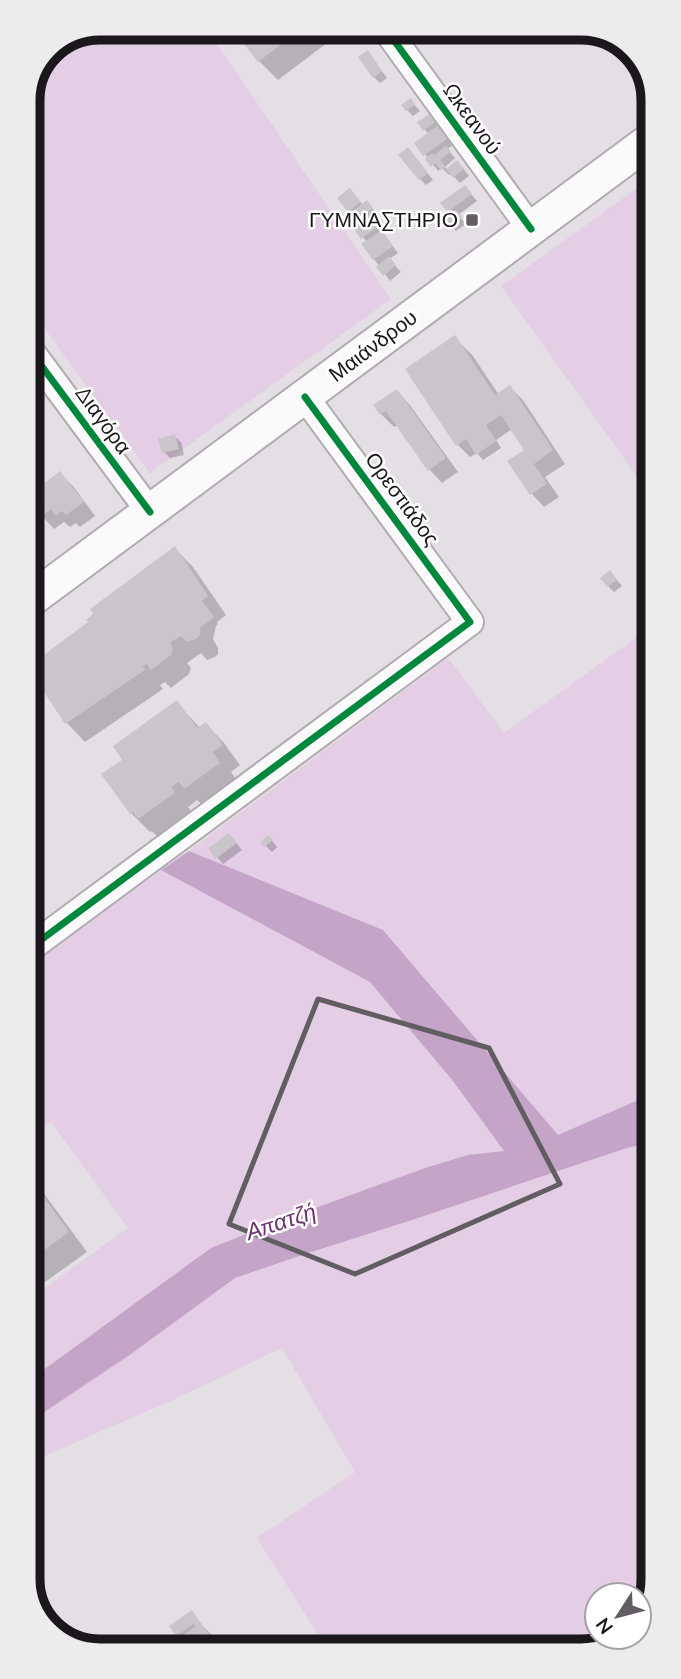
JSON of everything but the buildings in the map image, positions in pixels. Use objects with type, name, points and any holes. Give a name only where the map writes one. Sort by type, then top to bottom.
[{"type":"main road","name":"Μαιάνδρου","points":[[40,593],[641,147]]},
{"type":"street","name":"Ωκεανού","points":[[394,40],[531,229]]},
{"type":"street","name":"Διαγόρα","points":[[40,364],[150,512]]},
{"type":"street","name":"Ορεστιάδος","points":[[40,941],[470,622],[305,397]]},
{"type":"highlighted area","points":[[318,999],[489,1048],[560,1184],[355,1274],[229,1224]]},
{"type":"shaded area","points":[[100,40],[214,40],[391,299],[150,473],[40,322],[40,96],[46,74],[53,64],[70,48],[81,43]]},
{"type":"shaded area","points":[[641,185],[641,482],[501,286]]},
{"type":"shaded area","points":[[641,634],[641,1579],[583,1581],[583,1639],[321,1639],[257,1538],[355,1472],[282,1348],[40,1458],[40,1292],[128,1228],[51,1122],[40,1130],[40,956],[189,851],[448,658],[504,733]]},
{"type":"water","name":"Απατζή","points":[[189,851],[383,930],[558,1135],[641,1100],[641,1145],[235,1278],[131,1354],[40,1415],[40,1372],[211,1248],[425,1168],[468,1155],[504,1151],[453,1081],[370,982],[161,870]]},
{"type":"cycle path","points":[[394,40],[531,229]]},
{"type":"cycle path","points":[[40,364],[150,512]]},
{"type":"cycle path","points":[[40,941],[470,622],[305,397]]},
{"type":"place","name":"ΓΥΜΝΑΣΤΗΡΙΟ","points":[[472,220]]}]
